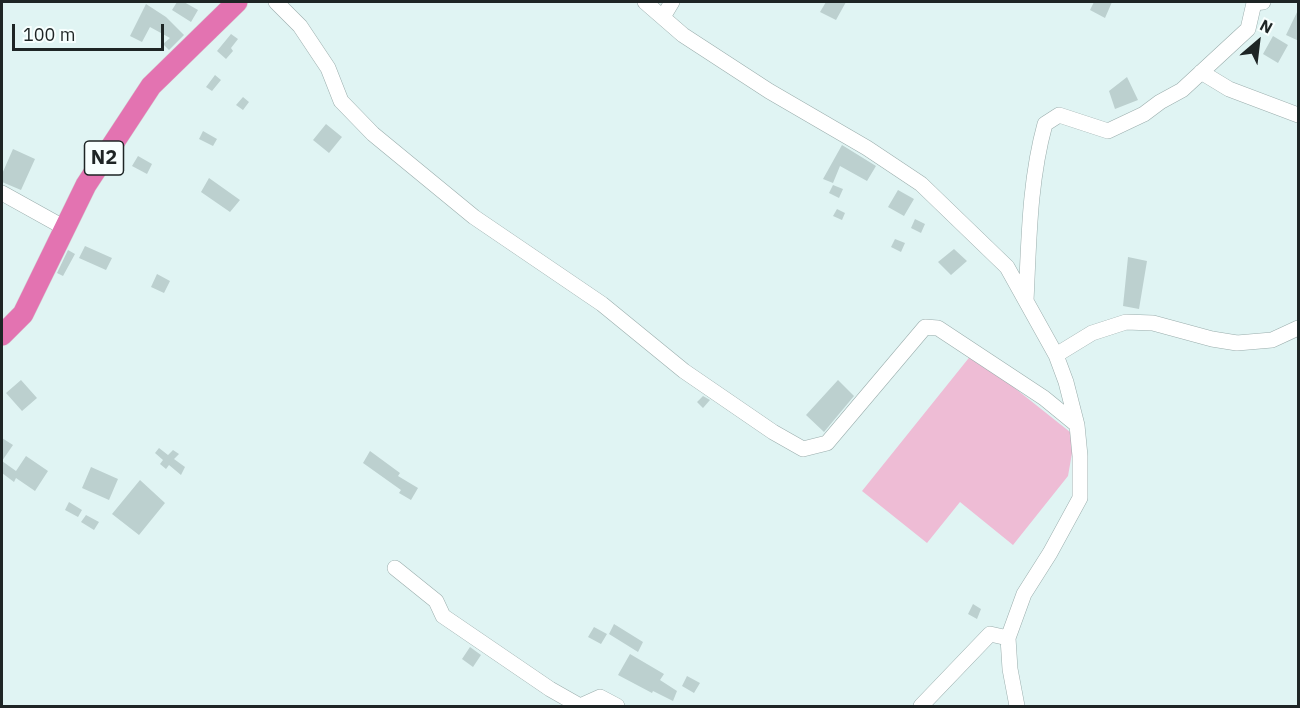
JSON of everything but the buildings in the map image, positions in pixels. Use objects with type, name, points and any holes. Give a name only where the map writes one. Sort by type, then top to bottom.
[{"type":"highway","name":"N2","points":[[2,335],[23,314],[86,185],[151,86],[237,2]]},
{"type":"street","points":[[276,2],[300,26],[328,68],[341,101],[373,134],[474,217],[602,304],[684,371],[803,449],[827,443],[925,327],[938,328],[1044,398],[1077,425]]},
{"type":"street","points":[[645,2],[683,35],[769,92],[867,148],[921,184],[1007,267],[1056,355],[1066,382],[1077,425],[1080,498],[1050,553],[1023,594],[1008,638],[1010,669],[1017,706]]},
{"type":"street","points":[[663,17],[672,2]]},
{"type":"street","points":[[1026,301],[1032,191],[1045,124],[1059,115],[1108,131],[1144,114],[1182,90],[1248,28],[1254,3],[1263,2]]},
{"type":"street","points":[[1201,72],[1229,89],[1299,116]]},
{"type":"street","points":[[2,193],[65,228]]},
{"type":"street","points":[[1056,355],[1092,333],[1126,322],[1154,323],[1212,339],[1237,343],[1272,340],[1299,328]]},
{"type":"street","points":[[395,568],[436,601],[443,616],[550,689],[580,706],[600,697],[618,706]]},
{"type":"street","points":[[921,706],[990,634],[1008,638]]},
{"type":"shaded area","points":[[972,354],[1075,436],[1068,476],[1013,545],[960,502],[927,543],[862,491]]}]
